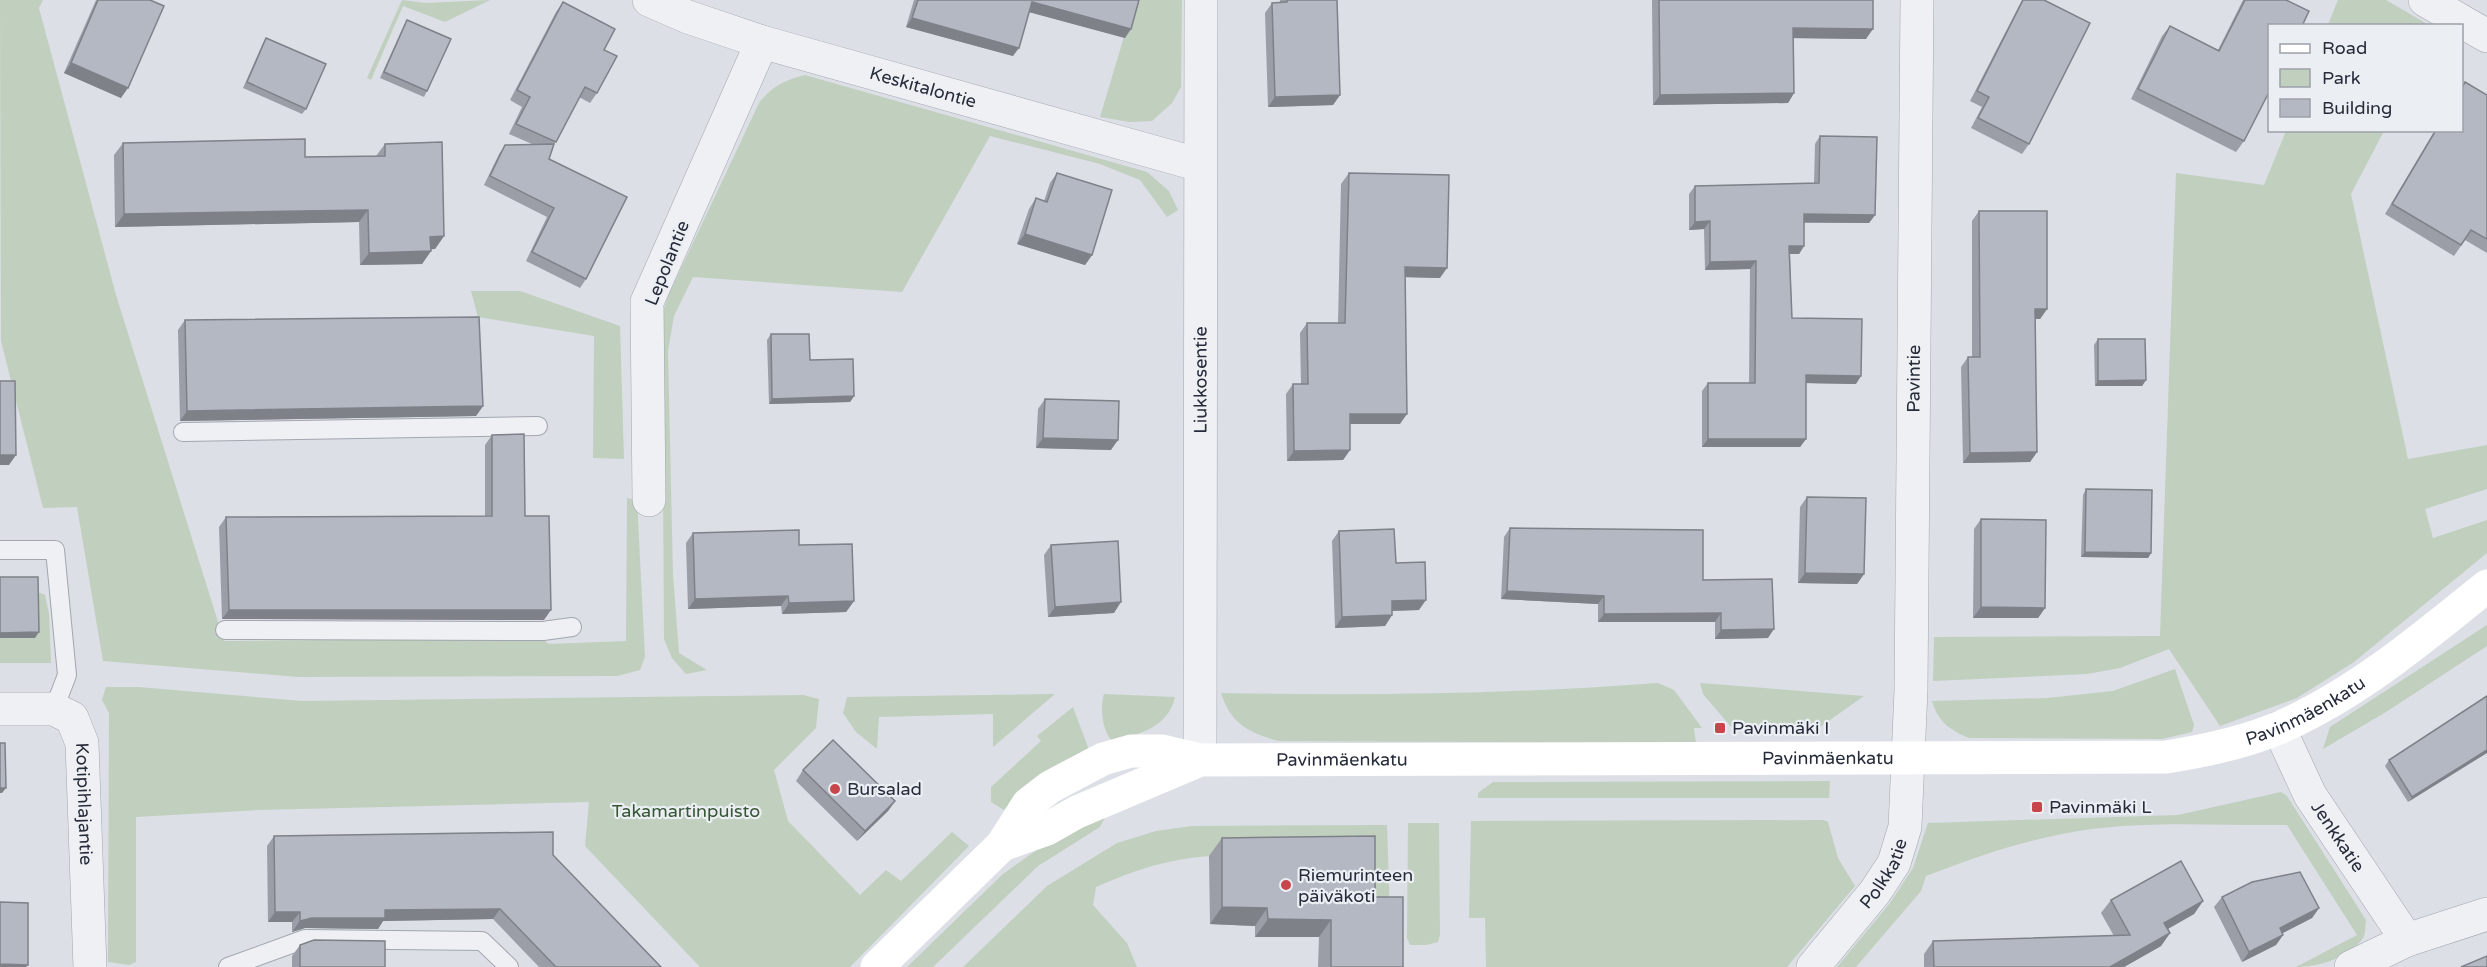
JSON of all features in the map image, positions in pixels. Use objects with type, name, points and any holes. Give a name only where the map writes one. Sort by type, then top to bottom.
[{"type":"street","name":"Keskitalontie","points":[[649,0],[688,17],[762,42],[1200,165]]},
{"type":"street","name":"Liukkosentie","points":[[1200,760],[1202,0]]},
{"type":"street","name":"Pavintie","points":[[1908,759],[1917,0]]},
{"type":"street","points":[[2424,0],[2487,36]]},
{"type":"street","name":"Lepolantie","points":[[648,500],[647,303],[762,42]]},
{"type":"street","name":"Pavinmäenkatu","points":[[877,967],[1002,844],[1028,804],[1075,772],[1103,759],[1131,751],[1162,751],[1200,760],[2166,757],[2214,750],[2279,728],[2325,705],[2426,635],[2487,586]]},
{"type":"street","name":"Pavinmäenkatu","points":[[2426,635],[2487,605]]},
{"type":"street","points":[[0,709],[54,709]]},
{"type":"street","name":"Kotipihlajantie","points":[[54,709],[72,718],[82,742],[90,967]]},
{"type":"street","name":"Jenkkatie","points":[[2279,728],[2310,795],[2407,940]]},
{"type":"street","name":"Polkkatie","points":[[1813,967],[1875,892],[1894,862],[1905,827],[1908,759]]},
{"type":"street","points":[[2351,967],[2407,940],[2487,914]]},
{"type":"lane","points":[[183,432],[538,426]]},
{"type":"lane","points":[[0,550],[55,550],[67,675],[54,709]]},
{"type":"lane","points":[[225,630],[543,631],[572,627]]},
{"type":"lane","points":[[228,967],[274,960],[305,939],[482,941],[509,967]]},
{"type":"green space","points":[[0,0],[43,0],[39,8],[116,295],[224,641],[541,638],[549,644],[626,641],[627,498],[637,500],[645,657],[640,670],[617,676],[299,677],[103,661],[77,507],[43,508],[1,341]]},
{"type":"green space","points":[[402,0],[426,3],[490,0],[445,22],[403,6],[371,80],[367,78]]},
{"type":"green space","points":[[1135,0],[1182,0],[1181,87],[1172,103],[1152,121],[1129,122],[1100,117]]},
{"type":"green space","points":[[2338,0],[2386,0],[2427,24],[2328,24]]},
{"type":"green space","points":[[805,75],[1147,172],[1169,191],[1178,210],[1167,217],[1140,180],[1100,164],[990,136],[902,292],[693,277],[674,316],[668,351],[673,575],[679,653],[707,670],[686,674],[672,658],[664,639],[662,315],[668,296],[759,103],[779,84]]},
{"type":"green space","points":[[2286,132],[2383,132],[2351,194],[2408,459],[2487,445],[2487,489],[2425,509],[2433,538],[2487,520],[2487,553],[2354,662],[2297,698],[2220,726],[2169,649],[2120,668],[2087,674],[1933,681],[1934,637],[2160,636],[2176,173],[2264,185]]},
{"type":"green space","points":[[471,291],[520,291],[620,326],[624,459],[593,458],[594,336],[478,317]]},
{"type":"green space","points":[[35,591],[45,595],[49,614],[51,663],[0,663],[0,638],[35,637]]},
{"type":"green space","points":[[2487,625],[2487,646],[2386,712],[2323,749],[2330,727]]},
{"type":"green space","points":[[2175,669],[2194,725],[2192,732],[2162,739],[1969,738],[1956,732],[1941,720],[1932,701],[2047,698],[2113,691]]},
{"type":"green space","points":[[1658,683],[1674,690],[1702,728],[1694,728],[1696,743],[1278,741],[1242,725],[1230,712],[1221,693],[1440,693],[1549,690]]},
{"type":"green space","points":[[1700,683],[1864,696],[1820,727],[1808,730],[1732,728],[1703,694]]},
{"type":"green space","name":"Takamartinpuisto","points":[[106,687],[139,687],[302,701],[803,695],[819,699],[816,728],[774,770],[788,821],[860,895],[886,870],[901,881],[952,832],[969,846],[850,967],[700,967],[585,846],[589,802],[259,810],[136,817],[136,962],[129,965],[108,962],[109,713],[102,700]]},
{"type":"green space","points":[[1055,694],[993,747],[993,714],[879,717],[877,749],[856,732],[843,713],[847,697]]},
{"type":"green space","points":[[1104,694],[1175,697],[1171,708],[1159,723],[1132,736],[1112,741],[1106,731],[1103,718]]},
{"type":"green space","points":[[1073,707],[1089,750],[1033,784],[1004,810],[991,802],[991,787],[1041,741],[1037,736]]},
{"type":"green space","points":[[1830,781],[1829,798],[1478,798],[1478,793],[1493,782]]},
{"type":"green space","points":[[2281,792],[2287,796],[2366,920],[2364,936],[2357,945],[2333,960],[2296,967],[2357,935],[2287,825],[2174,824],[2118,826],[2062,834],[1993,852],[1926,876],[1921,891],[1856,967],[1837,967],[1890,903],[1913,868],[1928,823],[2178,815]]},
{"type":"green space","points":[[1107,813],[1100,827],[1038,866],[933,967],[907,967],[1003,874],[1038,849]]},
{"type":"green space","points":[[1824,820],[1828,822],[1838,858],[1855,886],[1787,967],[1486,967],[1485,918],[1469,918],[1471,821]]},
{"type":"green space","points":[[1408,823],[1439,823],[1440,935],[1438,942],[1426,945],[1410,945],[1407,938]]},
{"type":"green space","points":[[1387,825],[1390,915],[1209,856],[1194,857],[1151,866],[1096,887],[1093,905],[1127,943],[1137,967],[963,967],[1047,886],[1117,843],[1156,831],[1192,826]]},
{"type":"building","points":[[98,0],[150,0],[164,6],[128,88],[71,63]]},
{"type":"building","points":[[918,0],[1139,0],[1131,29],[1032,2],[1019,48],[912,18]]},
{"type":"building","points":[[1287,0],[1337,0],[1340,95],[1275,97],[1272,3],[1287,2]]},
{"type":"building","points":[[1659,0],[1873,0],[1873,29],[1793,28],[1794,93],[1660,95]]},
{"type":"building","points":[[2023,0],[2044,0],[2090,23],[2029,144],[1978,118],[1989,97],[1977,91]]},
{"type":"building","points":[[2245,0],[2286,0],[2309,11],[2303,24],[2268,24],[2268,94],[2244,141],[2138,89],[2170,26],[2219,51]]},
{"type":"building","points":[[563,2],[615,29],[604,50],[617,56],[597,93],[585,87],[556,142],[516,124],[530,97],[517,90]]},
{"type":"building","points":[[407,20],[451,39],[427,91],[384,72]]},
{"type":"building","points":[[266,38],[326,64],[306,109],[247,82]]},
{"type":"building","points":[[2465,82],[2487,95],[2487,239],[2471,230],[2461,245],[2392,204],[2435,132],[2463,132],[2463,86]]},
{"type":"building","points":[[1820,136],[1877,137],[1875,215],[1804,214],[1804,246],[1789,246],[1792,318],[1862,319],[1861,376],[1806,375],[1806,439],[1708,439],[1708,383],[1755,383],[1756,261],[1710,262],[1710,221],[1695,222],[1695,186],[1819,183]]},
{"type":"building","points":[[305,139],[305,157],[385,156],[385,144],[442,142],[444,236],[430,237],[431,251],[369,253],[368,210],[124,214],[123,143]]},
{"type":"building","points":[[554,144],[549,159],[627,197],[586,279],[532,252],[554,208],[490,176],[505,145]]},
{"type":"building","points":[[1057,173],[1112,190],[1092,255],[1025,234],[1036,198],[1047,202]]},
{"type":"building","points":[[1349,173],[1449,175],[1447,268],[1405,267],[1407,414],[1350,414],[1350,450],[1294,451],[1293,384],[1308,384],[1307,323],[1345,323]]},
{"type":"building","points":[[1979,211],[2047,211],[2047,309],[2035,309],[2037,452],[1970,453],[1968,357],[1980,357]]},
{"type":"building","points":[[479,317],[483,406],[187,411],[185,320]]},
{"type":"building","points":[[771,334],[809,334],[810,360],[853,359],[854,396],[772,399]]},
{"type":"building","points":[[2098,339],[2145,339],[2146,380],[2098,381]]},
{"type":"building","points":[[0,381],[15,381],[16,455],[0,455]]},
{"type":"building","points":[[1045,399],[1119,401],[1118,440],[1043,438]]},
{"type":"building","points":[[524,434],[525,516],[549,516],[551,610],[229,610],[226,517],[492,516],[492,435]]},
{"type":"building","points":[[2086,489],[2152,490],[2151,553],[2085,552]]},
{"type":"building","points":[[1807,497],[1866,498],[1864,574],[1805,573]]},
{"type":"building","points":[[1981,519],[2046,520],[2045,608],[1981,607]]},
{"type":"building","points":[[1510,528],[1703,530],[1703,580],[1772,579],[1774,629],[1721,630],[1721,613],[1604,614],[1604,596],[1507,591]]},
{"type":"building","points":[[1394,529],[1396,563],[1425,562],[1426,600],[1392,601],[1392,615],[1342,617],[1339,531]]},
{"type":"building","points":[[799,530],[799,545],[852,544],[854,601],[789,603],[788,596],[695,599],[693,533]]},
{"type":"building","points":[[1118,541],[1121,602],[1055,607],[1051,545]]},
{"type":"building","points":[[0,577],[38,577],[39,632],[0,633]]},
{"type":"building","points":[[2487,696],[2487,750],[2412,797],[2389,760]]},
{"type":"building","name":"Bursalad","points":[[833,740],[895,801],[865,831],[803,770]]},
{"type":"building","points":[[0,743],[5,743],[6,788],[0,788]]},
{"type":"building","points":[[553,832],[553,855],[661,967],[556,967],[500,909],[385,910],[385,918],[312,918],[300,921],[300,912],[275,912],[274,836]]},
{"type":"building","name":"Riemurinteen päiväkoti","points":[[1375,836],[1375,897],[1403,897],[1403,967],[1331,967],[1331,920],[1268,919],[1267,908],[1222,907],[1222,838]]},
{"type":"building","points":[[2181,861],[2203,901],[2164,923],[2170,933],[2110,967],[1934,967],[1933,941],[2130,935],[2111,900]]},
{"type":"building","points":[[2300,872],[2319,908],[2280,928],[2283,935],[2249,952],[2222,897],[2252,882]]},
{"type":"building","points":[[0,902],[28,903],[28,965],[0,964]]},
{"type":"building","points":[[314,940],[385,941],[385,967],[300,967],[300,945]]},
{"type":"building","points":[[2487,956],[2487,967],[2461,967]]},
{"type":"place","name":"Pavinmäki I","points":[[1720,728]]},
{"type":"place","name":"Bursalad","points":[[835,789]]},
{"type":"place","name":"Pavinmäki L","points":[[2037,807]]},
{"type":"place","name":"Riemurinteen päiväkoti","points":[[1286,885]]}]
